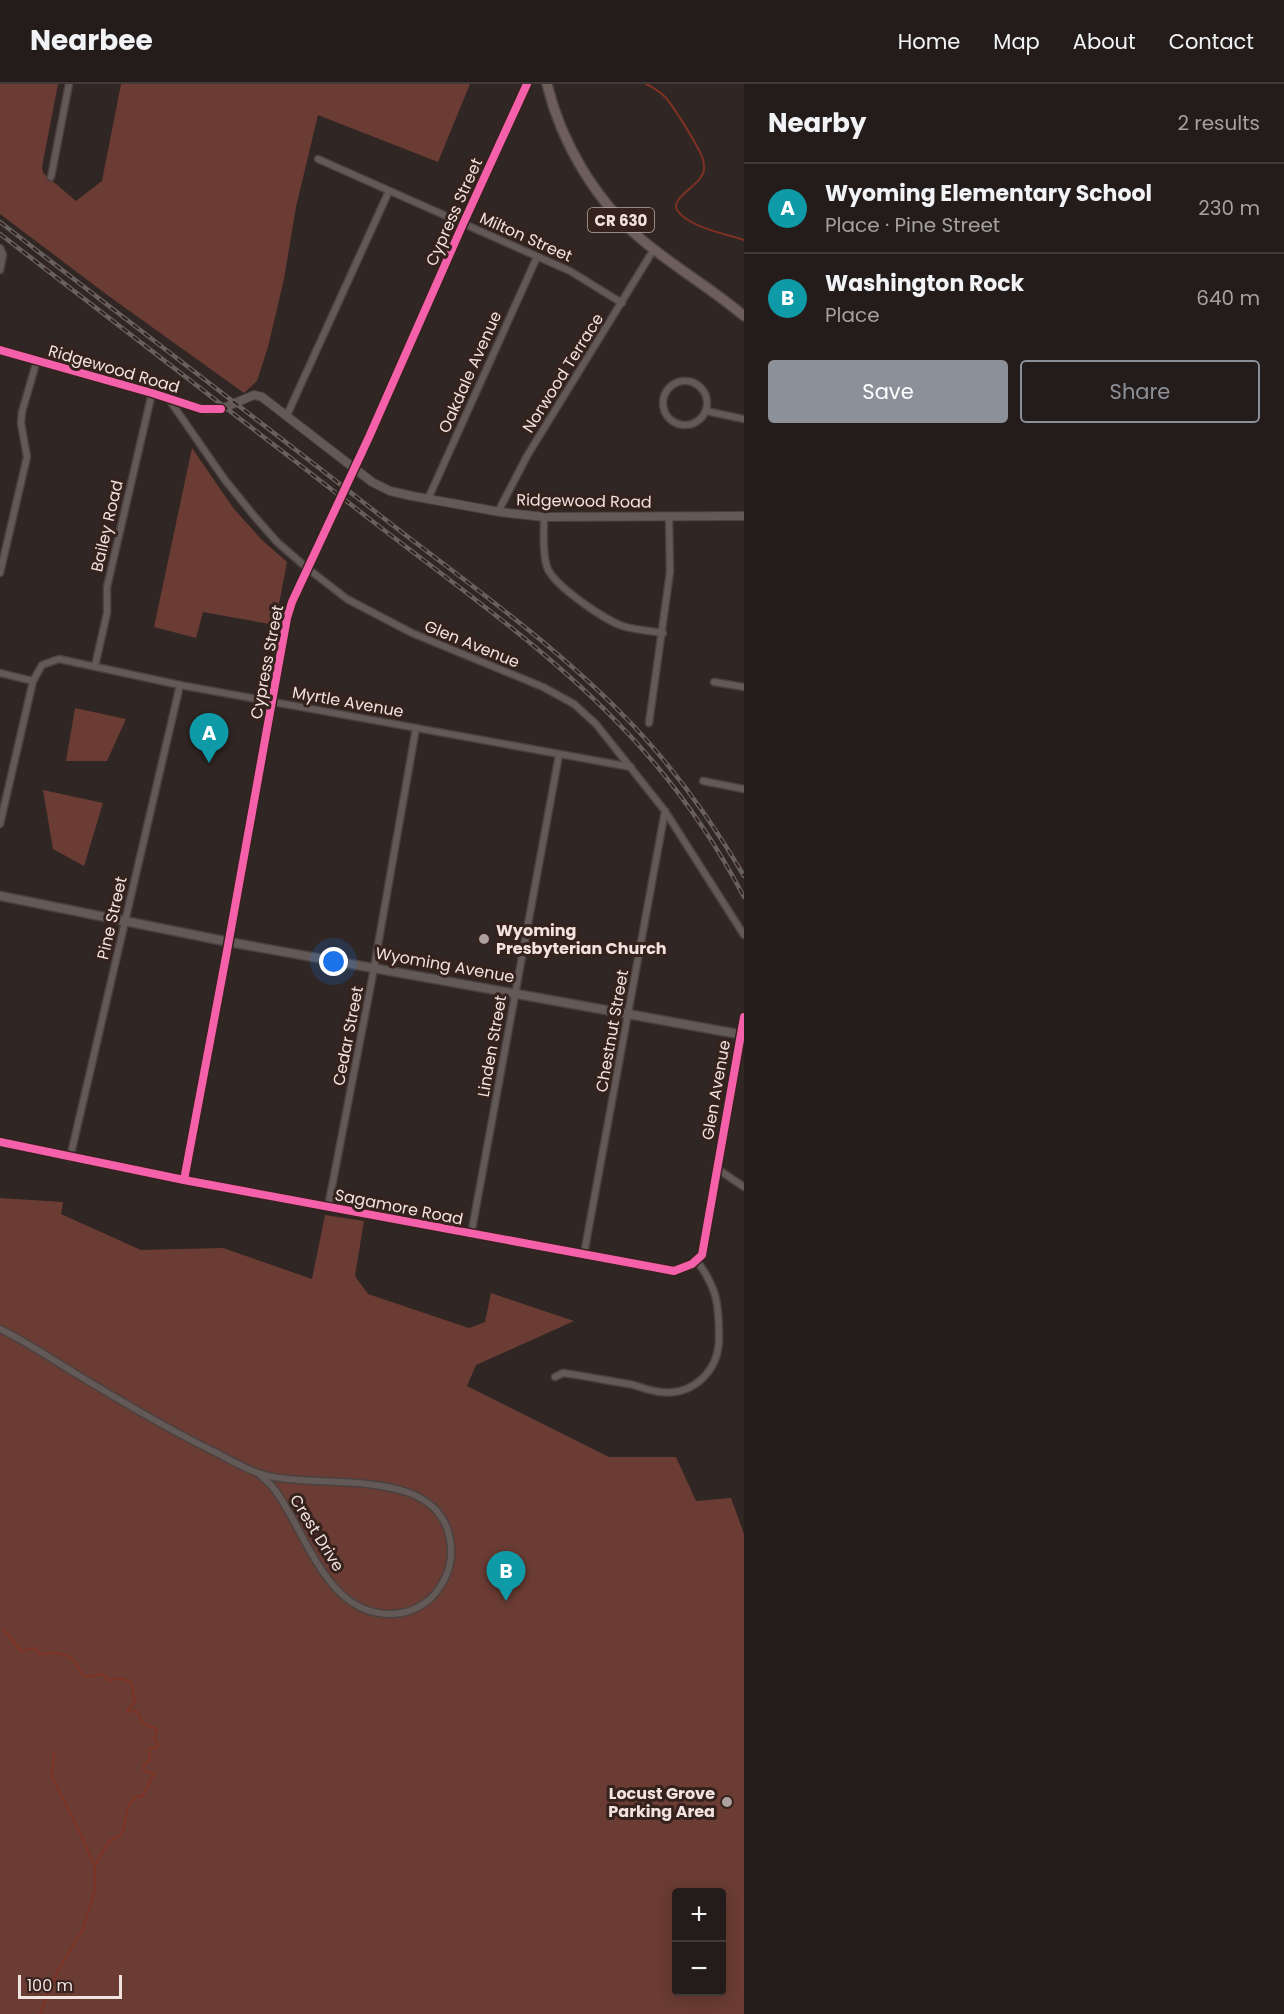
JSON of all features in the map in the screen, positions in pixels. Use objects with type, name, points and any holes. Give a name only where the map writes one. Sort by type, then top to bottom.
[{"type":"main road","name":"CR 630","points":[[547,84],[561,126],[582,169],[613,212],[654,249],[744,316]]},
{"type":"main road","name":"Wyoming Avenue","points":[[0,896],[229,942],[742,1035]]},
{"type":"street","points":[[51,177],[69,84]]},
{"type":"street","name":"Cypress Street","points":[[184,1180],[287,618],[307,568],[527,84]]},
{"type":"street","name":"Milton Street","points":[[318,159],[570,271],[622,303]]},
{"type":"street","points":[[287,415],[389,191]]},
{"type":"street","points":[[0,270],[3,255],[1,249]]},
{"type":"street","name":"Norwood Terrace","points":[[500,512],[527,456],[654,249]]},
{"type":"street","name":"Oakdale Avenue","points":[[428,499],[537,256]]},
{"type":"street","name":"Ridgewood Road","points":[[0,350],[201,409],[214,410],[258,395],[372,482],[390,491],[500,512],[544,517],[744,516]]},
{"type":"street","points":[[0,573],[27,457],[21,423],[22,412],[37,360]]},
{"type":"street","points":[[685,381],[694,383],[706,396],[706,411],[702,418],[694,423],[676,424],[664,410],[664,397],[676,383],[685,381]]},
{"type":"street","name":"Bailey Road","points":[[95,666],[107,613],[107,587],[152,393]]},
{"type":"street","name":"Glen Avenue","points":[[167,398],[238,497],[277,542],[347,599],[411,633],[543,687],[564,698],[596,724],[665,811],[744,935]]},
{"type":"street","points":[[706,411],[744,418]]},
{"type":"street","points":[[649,723],[670,572],[669,516]]},
{"type":"street","points":[[544,517],[545,560],[554,580],[605,619],[626,627],[663,633]]},
{"type":"street","name":"Myrtle Avenue","points":[[33,681],[42,665],[50,661],[68,659],[180,685],[631,767]]},
{"type":"street","points":[[0,673],[33,681],[0,824]]},
{"type":"street","points":[[714,682],[744,687]]},
{"type":"street","name":"Pine Street","points":[[70,1158],[180,685]]},
{"type":"street","name":"Cedar Street","points":[[328,1207],[374,968],[416,728]]},
{"type":"street","name":"Linden Street","points":[[471,1235],[560,755]]},
{"type":"street","points":[[703,782],[744,789]]},
{"type":"street","name":"Chestnut Street","points":[[584,1254],[665,811]]},
{"type":"street","name":"Glen Avenue","points":[[716,1168],[744,1017]]},
{"type":"street","name":"Sagamore Road","points":[[0,1142],[70,1158],[471,1235],[584,1254],[668,1272],[697,1261]]},
{"type":"street","points":[[555,1377],[563,1373],[664,1392],[683,1390],[702,1380],[712,1367],[718,1353],[719,1319],[714,1287],[697,1261],[702,1255],[716,1168],[744,1187]]},
{"type":"street","points":[[0,1329],[191,1441],[259,1474]]},
{"type":"street","name":"Crest Drive","points":[[259,1474],[385,1485],[423,1500],[438,1513],[445,1524],[451,1542],[451,1562],[441,1586],[428,1600],[417,1607],[399,1613],[386,1614],[367,1610],[350,1600],[331,1582],[308,1550],[272,1487],[259,1474]]},
{"type":"shaded area","points":[[0,84],[58,84],[42,167],[43,173],[76,201],[102,181],[121,84],[470,84],[438,162],[318,115],[296,207],[284,279],[268,347],[257,381],[244,393],[110,297],[0,214]]},
{"type":"shaded area","points":[[192,448],[234,509],[262,540],[287,562],[275,625],[203,612],[196,638],[154,627]]},
{"type":"shaded area","points":[[75,708],[126,719],[107,761],[66,761]]},
{"type":"shaded area","points":[[43,790],[103,803],[84,866],[53,849]]},
{"type":"shaded area","points":[[0,1198],[63,1202],[61,1214],[141,1250],[223,1248],[312,1279],[325,1215],[364,1221],[355,1276],[368,1294],[469,1328],[485,1322],[491,1293],[574,1321],[476,1365],[467,1386],[609,1457],[676,1457],[696,1501],[731,1498],[744,1534],[744,2014],[0,2014]]},
{"type":"waterway","points":[[646,84],[659,91],[669,101],[691,135],[703,160],[702,175],[678,200],[677,210],[682,216],[698,225],[744,240]]},
{"type":"waterway","points":[[4,1630],[21,1651],[36,1648],[38,1654],[61,1654],[73,1660],[85,1677],[103,1674],[108,1681],[119,1678],[131,1682],[135,1702],[127,1711],[138,1712],[142,1723],[157,1729],[154,1738],[158,1745],[156,1748],[150,1748],[150,1761],[144,1764],[144,1771],[154,1774],[142,1797],[137,1796],[129,1804],[123,1830],[119,1836],[109,1841],[95,1866]]},
{"type":"waterway","points":[[40,2014],[58,1970],[83,1929],[95,1889],[95,1866],[52,1777],[54,1754]]},
{"type":"railway","points":[[0,222],[502,609],[593,685],[639,731],[672,770],[703,812],[744,876]]},
{"type":"railway","points":[[0,234],[494,614],[585,690],[632,738],[668,780],[716,849],[744,897]]},
{"type":"cycle path","points":[[184,1180],[287,618],[292,602],[369,437],[527,84]]},
{"type":"cycle path","points":[[0,350],[201,409],[221,409]]},
{"type":"cycle path","points":[[0,1142],[184,1180],[674,1271],[692,1264],[702,1255],[744,1017]]},
{"type":"place","name":"Wyoming Elementary School","points":[[209,763]]},
{"type":"place","name":"Wyoming Presbyterian Church","points":[[484,939]]},
{"type":"place","name":"Washington Rock","points":[[506,1601]]},
{"type":"place","name":"Locust Grove Parking Area","points":[[727,1802]]}]
